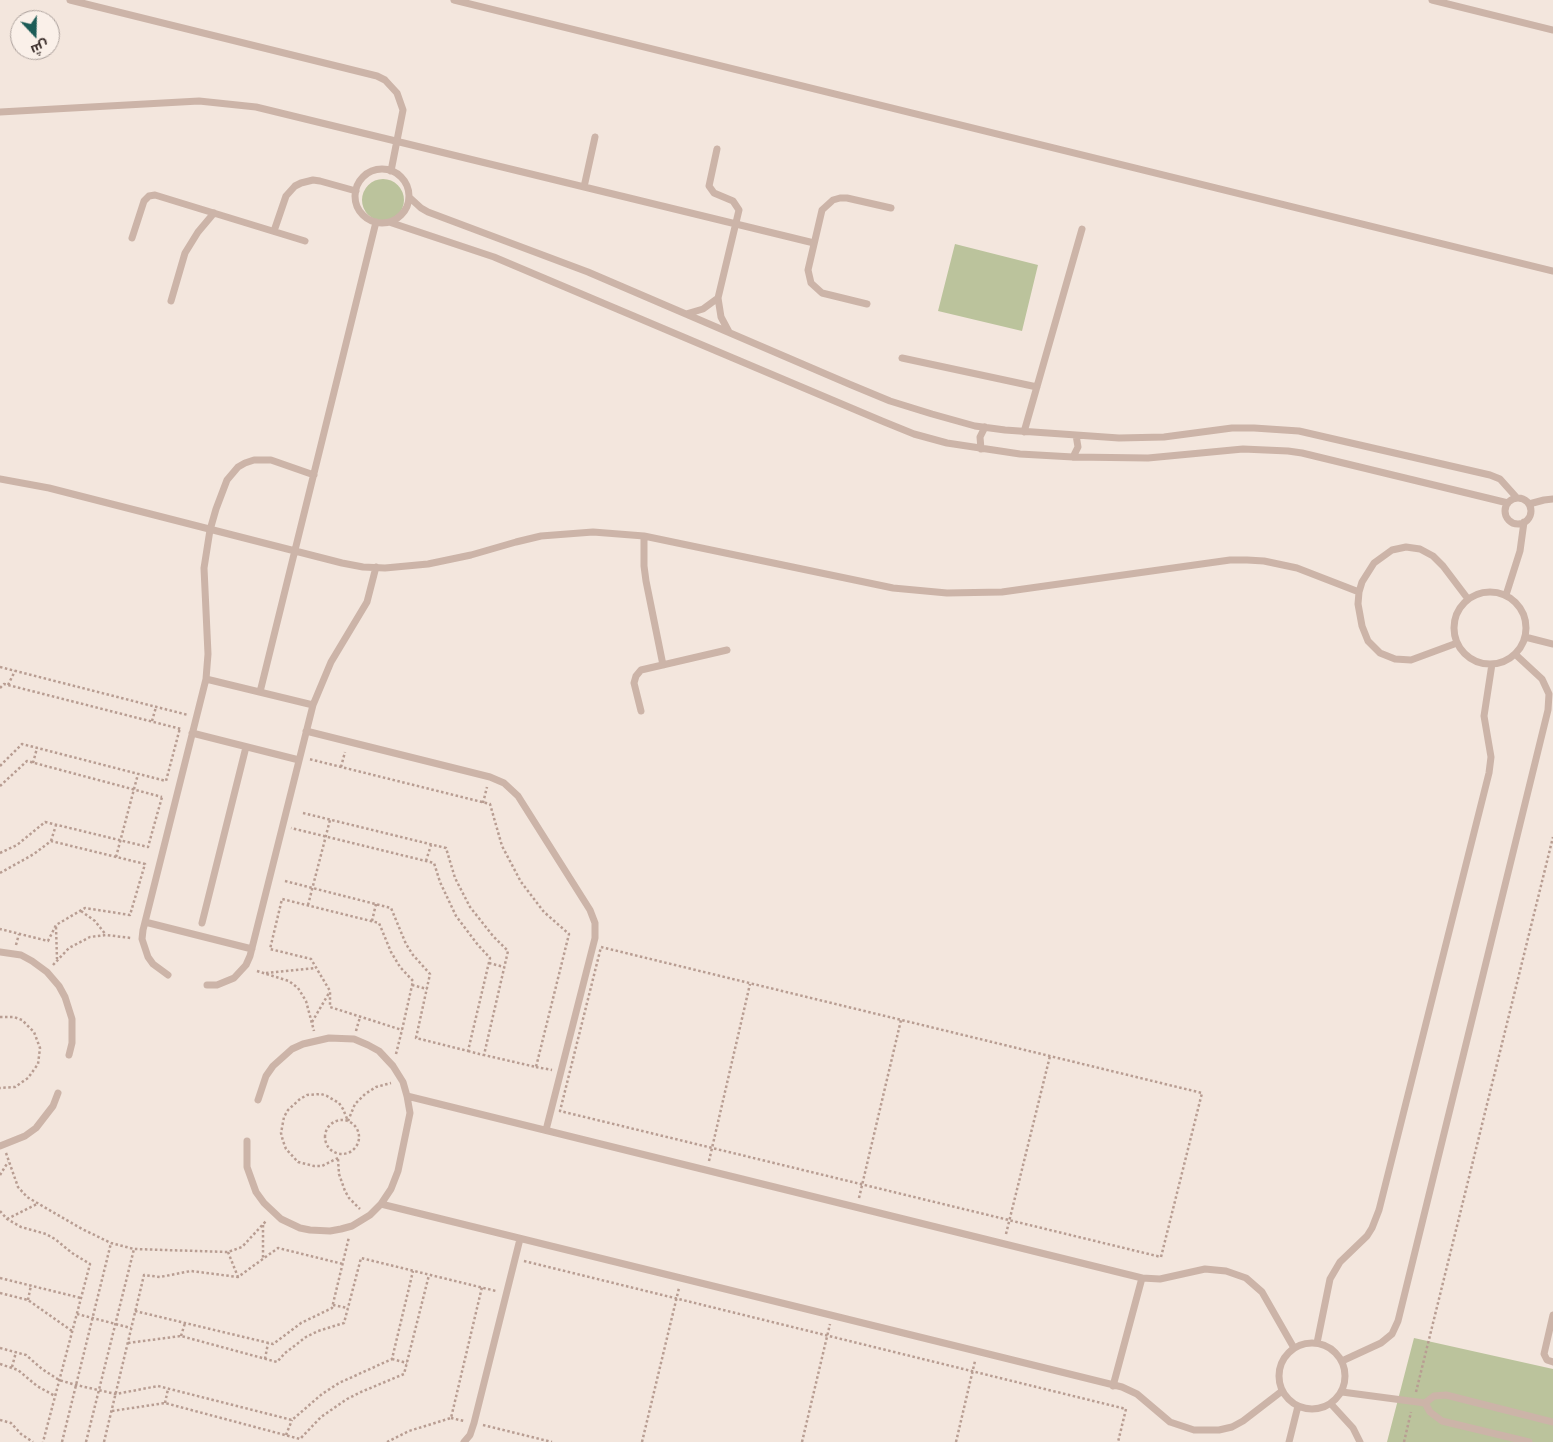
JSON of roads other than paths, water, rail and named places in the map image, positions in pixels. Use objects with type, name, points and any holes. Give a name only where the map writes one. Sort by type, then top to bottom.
[{"type":"lane","points":[[70,0],[377,76],[392,86],[401,101],[402,119],[391,171]]},
{"type":"lane","points":[[454,0],[1553,271]]},
{"type":"lane","points":[[1432,0],[1553,30]]},
{"type":"lane","points":[[0,112],[179,101],[218,102],[256,107],[814,243]]},
{"type":"lane","points":[[584,187],[596,137]]},
{"type":"lane","points":[[717,149],[709,186],[714,193],[736,203],[740,214],[718,298],[721,317],[729,332]]},
{"type":"lane","points":[[389,222],[401,215],[408,204],[408,190],[402,178],[391,171],[378,170],[366,175],[356,191],[357,204],[360,211],[364,216],[376,222],[389,222],[494,257],[882,421],[914,434],[947,443],[1020,454],[1074,457],[1148,458],[1243,449],[1288,451],[1508,503]]},
{"type":"lane","points":[[274,231],[286,196],[295,186],[301,183],[313,180],[320,181],[356,191]]},
{"type":"lane","points":[[132,238],[144,201],[152,195],[305,241]]},
{"type":"lane","points":[[409,197],[428,212],[535,251],[890,401],[932,414],[985,427],[1024,432],[1142,439],[1232,428],[1299,431],[1490,475],[1500,479],[1517,498]]},
{"type":"lane","points":[[867,304],[822,293],[814,287],[809,277],[808,270],[822,210],[832,200],[847,198],[891,208]]},
{"type":"lane","points":[[171,301],[185,253],[198,232],[214,213]]},
{"type":"lane","points":[[260,692],[376,222]]},
{"type":"lane","points":[[1024,432],[1082,229]]},
{"type":"lane","points":[[686,314],[703,309],[718,298]]},
{"type":"lane","points":[[902,358],[1037,387]]},
{"type":"lane","points":[[981,449],[980,437],[985,427]]},
{"type":"lane","points":[[1074,457],[1078,447],[1076,435]]},
{"type":"lane","points":[[168,975],[153,964],[148,957],[142,939],[206,679],[208,654],[204,568],[210,530],[216,508],[227,480],[238,467],[254,460],[271,460],[314,475]]},
{"type":"lane","points":[[0,479],[49,488],[342,563],[376,568],[449,560],[516,542],[558,534],[601,533],[644,536],[893,588],[947,593],[1002,592],[1230,560],[1264,561],[1297,568],[1359,592]]},
{"type":"lane","points":[[1506,595],[1520,551],[1524,522],[1530,514],[1529,504],[1522,498],[1517,498],[1508,503],[1505,512],[1510,520],[1519,523],[1524,522]]},
{"type":"lane","points":[[1529,504],[1553,499]]},
{"type":"lane","points":[[644,536],[644,566],[662,665]]},
{"type":"lane","points":[[1457,643],[1412,660],[1395,659],[1380,653],[1368,641],[1362,626],[1358,604],[1359,592],[1362,582],[1374,563],[1392,550],[1406,547],[1420,549],[1433,556],[1443,566],[1468,600]]},
{"type":"lane","points":[[207,985],[217,985],[234,978],[246,965],[252,949],[313,705],[331,662],[367,602],[376,568]]},
{"type":"lane","points":[[1482,592],[1506,595],[1513,600],[1523,613],[1526,629],[1523,644],[1515,654],[1504,661],[1492,664],[1475,661],[1462,650],[1454,636],[1455,620],[1458,612],[1468,600],[1482,592]]},
{"type":"lane","points":[[1525,637],[1553,644]]},
{"type":"lane","points":[[641,711],[634,683],[636,676],[641,670],[727,650]]},
{"type":"lane","points":[[1342,1361],[1381,1343],[1392,1334],[1398,1321],[1543,730],[1549,702],[1546,686],[1536,673],[1515,654]]},
{"type":"lane","points":[[1317,1343],[1330,1279],[1340,1262],[1367,1236],[1379,1210],[1489,772],[1490,757],[1484,716],[1492,664]]},
{"type":"lane","points":[[206,679],[313,705]]},
{"type":"lane","points":[[306,731],[490,777],[504,783],[518,796],[590,910],[595,923],[595,938],[546,1130]]},
{"type":"lane","points":[[192,733],[299,758]]},
{"type":"lane","points":[[202,922],[246,747]]},
{"type":"lane","points":[[145,922],[252,949]]},
{"type":"lane","points":[[0,952],[21,955],[32,960],[48,972],[59,986],[70,1008],[73,1031],[69,1055]]},
{"type":"lane","points":[[247,1141],[247,1167],[260,1198],[273,1213],[290,1224],[310,1230],[330,1231],[352,1226],[370,1215],[381,1204],[391,1189],[398,1171],[410,1113],[403,1082],[393,1066],[379,1051],[354,1039],[342,1037],[315,1040],[292,1049],[282,1057],[266,1076],[258,1100]]},
{"type":"lane","points":[[2,1146],[25,1136],[36,1128],[53,1106],[58,1093]]},
{"type":"lane","points":[[407,1096],[1142,1278],[1160,1279],[1205,1269],[1215,1269],[1236,1274],[1254,1284],[1262,1292],[1294,1348]]},
{"type":"lane","points":[[381,1204],[1130,1390],[1170,1422],[1181,1427],[1206,1432],[1225,1429],[1243,1421],[1282,1391]]},
{"type":"lane","points":[[464,1442],[473,1429],[520,1239]]},
{"type":"lane","points":[[1114,1386],[1142,1278]]},
{"type":"lane","points":[[1553,1315],[1550,1336],[1544,1354],[1547,1360],[1553,1362]]},
{"type":"lane","points":[[1317,1343],[1332,1348],[1342,1361],[1346,1376],[1342,1392],[1331,1404],[1315,1409],[1298,1406],[1286,1397],[1282,1391],[1279,1383],[1280,1367],[1283,1360],[1294,1348],[1301,1344],[1317,1343]]},
{"type":"lane","points":[[1342,1392],[1425,1403],[1434,1396],[1446,1395],[1553,1422]]},
{"type":"lane","points":[[1425,1403],[1430,1412],[1442,1420],[1529,1442]]},
{"type":"lane","points":[[1331,1404],[1353,1428],[1360,1442]]},
{"type":"lane","points":[[1289,1442],[1298,1406]]}]
